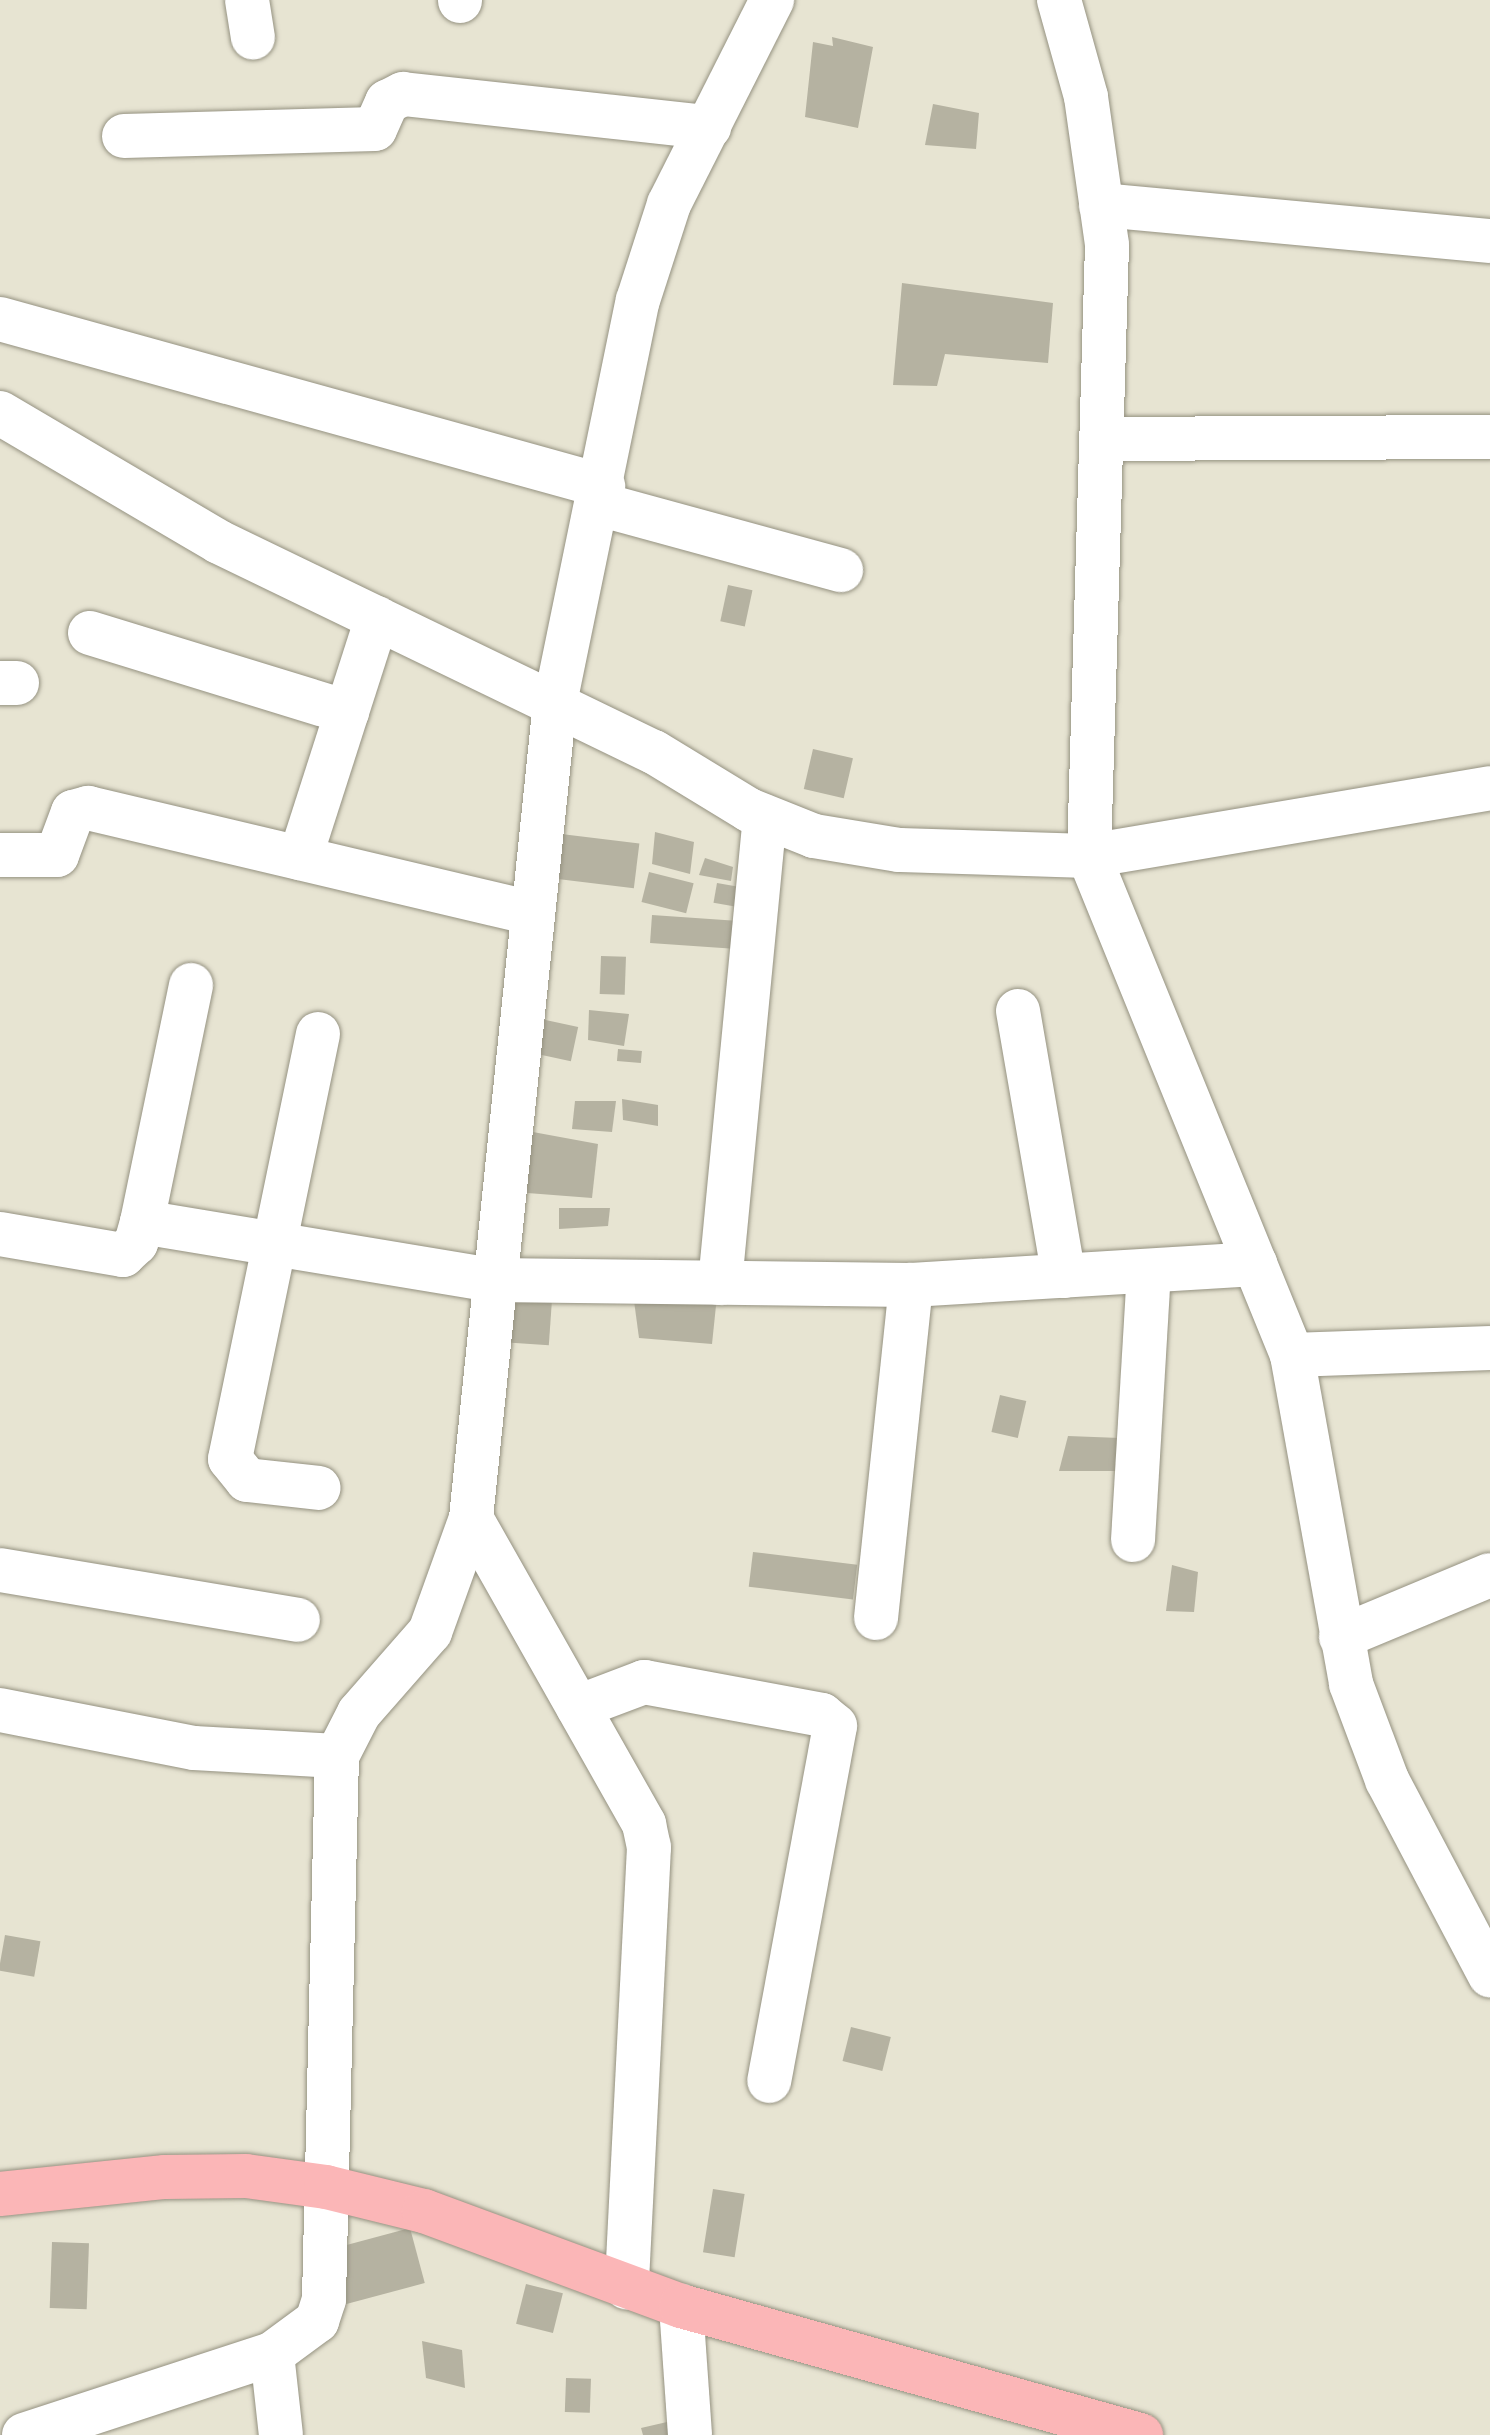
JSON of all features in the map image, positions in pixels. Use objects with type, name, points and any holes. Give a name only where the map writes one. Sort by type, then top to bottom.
[{"type":"main road","points":[[0,2194],[165,2177],[246,2176],[326,2187],[424,2211],[681,2306],[1123,2433]]},
{"type":"street","points":[[24,2435],[272,2354],[317,2321],[326,2187],[337,1756],[359,1713],[430,1632],[471,1518],[555,703],[601,495],[638,300],[669,204],[772,0]]},
{"type":"street","points":[[1059,0],[1086,97],[1107,245],[1089,856],[1292,1355],[1351,1684],[1387,1780],[1490,1975]]},
{"type":"street","points":[[124,136],[375,129],[387,102],[403,94],[709,127]]},
{"type":"street","points":[[1101,205],[1490,241]]},
{"type":"street","points":[[0,319],[601,495],[841,570]]},
{"type":"street","points":[[0,413],[219,542],[555,703],[765,817],[814,836],[899,850],[1089,856],[1490,788]]},
{"type":"street","points":[[1101,439],[1490,437]]},
{"type":"street","points":[[300,858],[377,618]]},
{"type":"street","points":[[90,633],[347,712]]},
{"type":"street","points":[[0,855],[57,855],[73,812],[88,808],[533,913]]},
{"type":"street","points":[[720,1283],[765,817]]},
{"type":"street","points":[[0,1234],[123,1255],[136,1243],[191,985]]},
{"type":"street","points":[[1018,1011],[1064,1276]]},
{"type":"street","points":[[318,1034],[271,1248],[230,1468],[247,1480],[319,1488]]},
{"type":"street","points":[[142,1222],[271,1248],[494,1280],[911,1285],[1255,1264]]},
{"type":"street","points":[[1133,1540],[1149,1271]]},
{"type":"street","points":[[876,1618],[911,1285]]},
{"type":"street","points":[[1292,1355],[1490,1348]]},
{"type":"street","points":[[471,1518],[644,1824],[649,1847],[627,2287]]},
{"type":"street","points":[[0,1570],[298,1620]]},
{"type":"street","points":[[1341,1637],[1490,1575]]},
{"type":"street","points":[[578,1707],[644,1682],[822,1715],[835,1726],[769,2081]]},
{"type":"street","points":[[0,1710],[194,1748],[337,1756]]},
{"type":"street","points":[[681,2306],[690,2435]]},
{"type":"street","points":[[272,2354],[281,2435]]},
{"type":"building","points":[[832,37],[873,47],[858,128],[805,117],[813,42],[833,46]]},
{"type":"building","points":[[933,104],[979,113],[976,149],[925,145]]},
{"type":"building","points":[[902,283],[1053,303],[1048,363],[945,354],[937,386],[893,385]]},
{"type":"building","points":[[728,585],[752,590],[745,626],[720,621]]},
{"type":"building","points":[[813,749],[853,758],[844,798],[804,789]]},
{"type":"building","points":[[655,832],[694,842],[690,874],[652,864]]},
{"type":"building","points":[[553,833],[639,844],[634,888],[548,878]]},
{"type":"building","points":[[705,858],[733,867],[731,881],[699,875]]},
{"type":"building","points":[[649,872],[694,883],[686,913],[642,902]]},
{"type":"building","points":[[717,883],[746,888],[742,908],[714,903]]},
{"type":"building","points":[[652,915],[739,921],[737,949],[650,943]]},
{"type":"building","points":[[601,956],[626,957],[625,995],[600,994]]},
{"type":"building","points":[[589,1010],[629,1014],[624,1046],[588,1040]]},
{"type":"building","points":[[541,1019],[578,1027],[571,1061],[534,1053]]},
{"type":"building","points":[[618,1049],[642,1051],[641,1063],[617,1061]]},
{"type":"building","points":[[622,1099],[658,1105],[658,1126],[623,1120]]},
{"type":"building","points":[[575,1101],[616,1101],[612,1132],[572,1129]]},
{"type":"building","points":[[522,1130],[598,1144],[592,1198],[503,1191]]},
{"type":"building","points":[[559,1208],[610,1208],[608,1226],[559,1229]]},
{"type":"building","points":[[632,1286],[717,1296],[712,1344],[639,1338]]},
{"type":"building","points":[[504,1298],[552,1301],[549,1345],[501,1342]]},
{"type":"building","points":[[1000,1395],[1026,1401],[1018,1438],[991,1432]]},
{"type":"building","points":[[1068,1436],[1120,1438],[1119,1471],[1059,1471]]},
{"type":"building","points":[[753,1552],[857,1565],[853,1600],[749,1587]]},
{"type":"building","points":[[1172,1565],[1198,1572],[1194,1612],[1166,1611]]},
{"type":"building","points":[[5,1935],[40,1941],[34,1977],[0,1971]]},
{"type":"building","points":[[851,2027],[891,2037],[882,2071],[843,2061]]},
{"type":"building","points":[[713,2189],[745,2194],[735,2257],[703,2252]]},
{"type":"building","points":[[410,2228],[425,2283],[346,2304],[331,2249]]},
{"type":"building","points":[[52,2242],[89,2243],[87,2309],[50,2308]]},
{"type":"building","points":[[526,2284],[563,2293],[553,2333],[516,2324]]},
{"type":"building","points":[[422,2341],[462,2350],[465,2388],[426,2378]]},
{"type":"building","points":[[566,2378],[591,2379],[590,2413],[565,2412]]},
{"type":"building","points":[[667,2422],[670,2435],[643,2435],[641,2428]]}]
